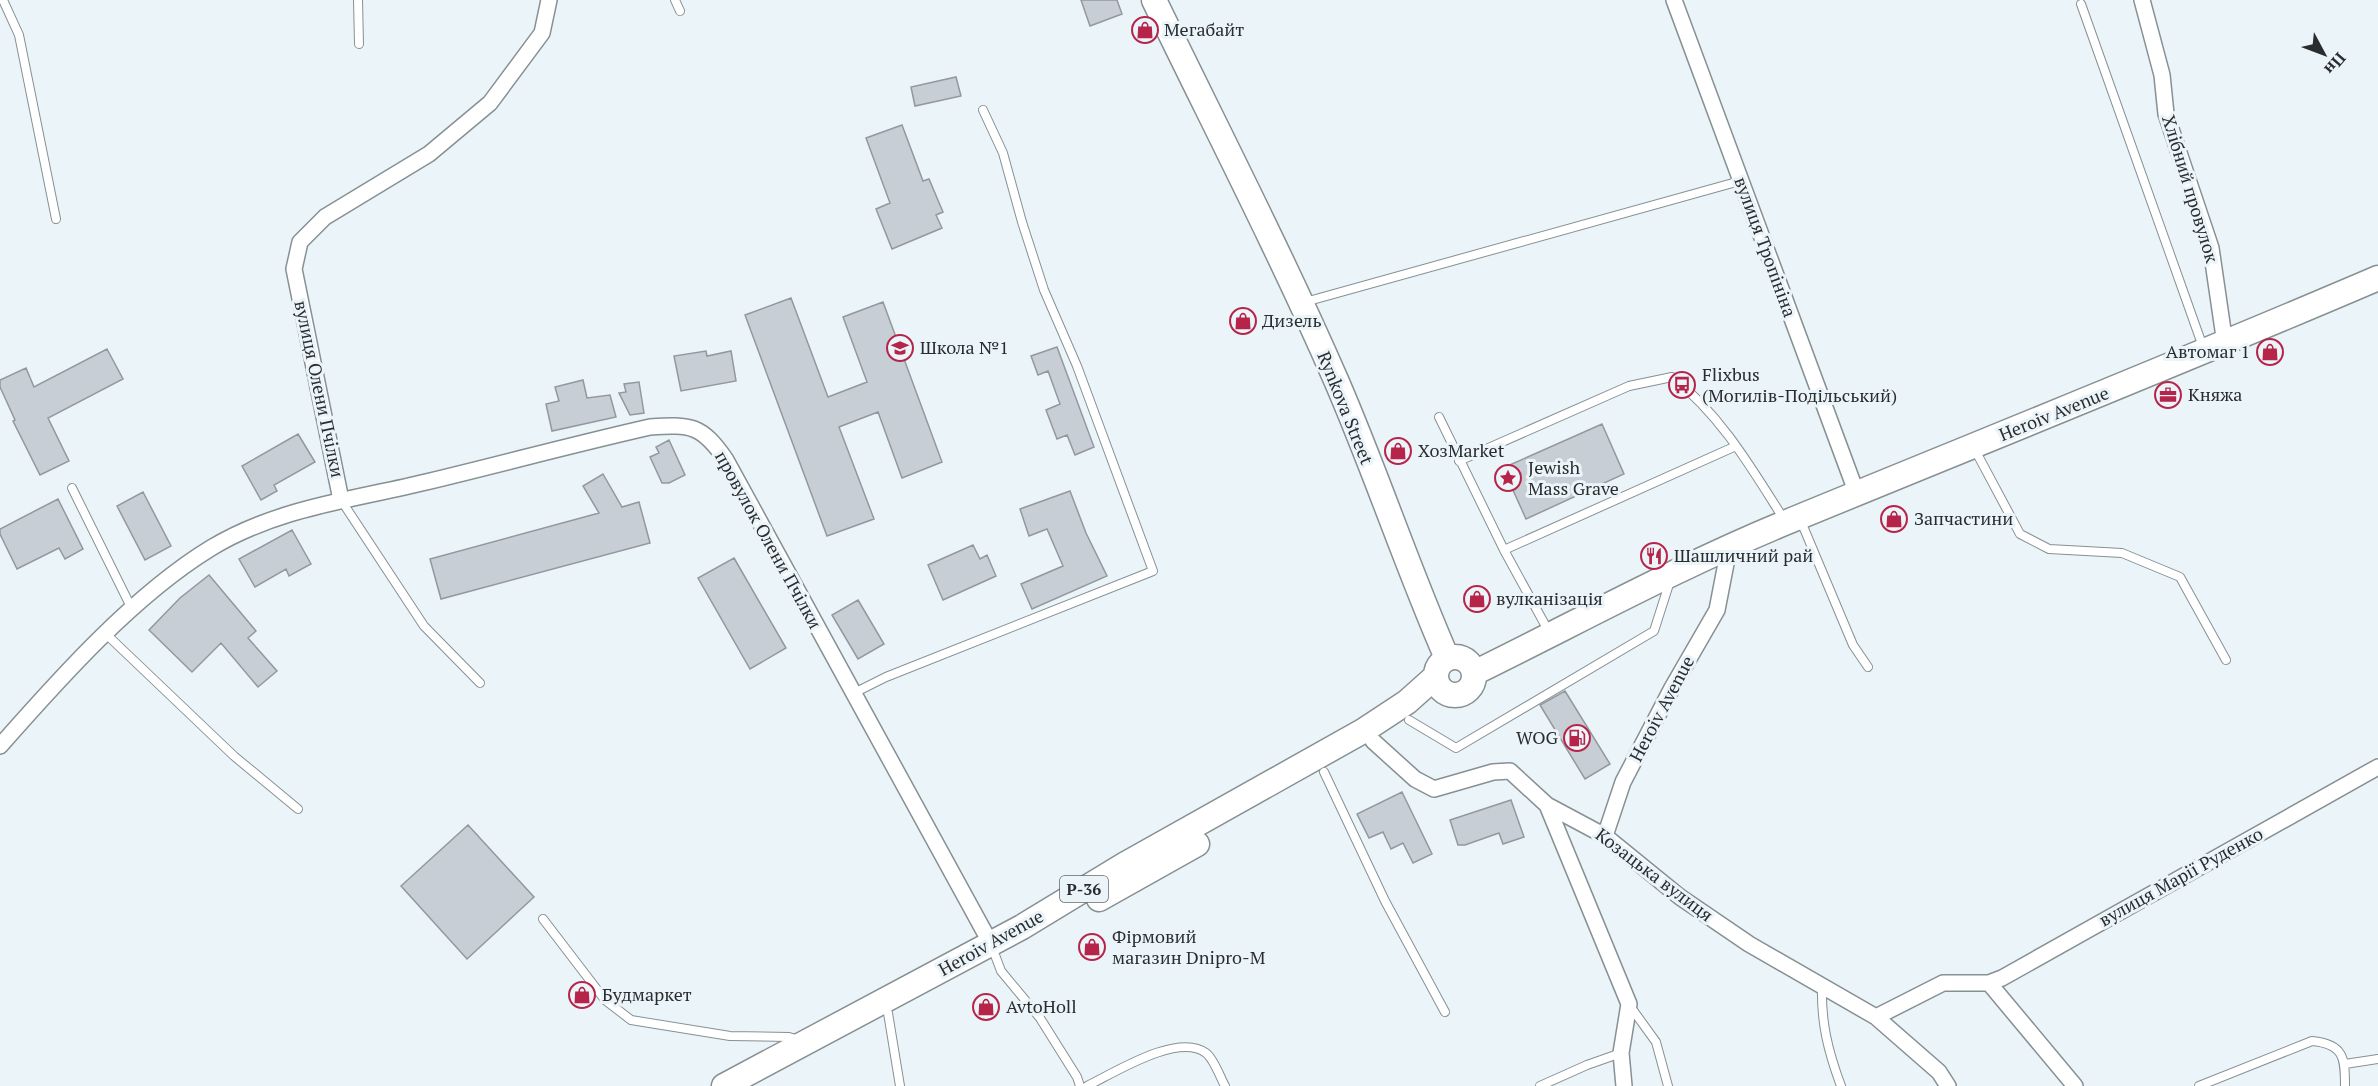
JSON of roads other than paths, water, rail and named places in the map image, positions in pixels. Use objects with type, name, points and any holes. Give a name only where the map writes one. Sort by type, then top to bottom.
[{"type":"main road","name":"Rynkova Street","points":[[1154,0],[1337,382],[1420,596],[1442,676]]},
{"type":"main road","name":"Heroiv Avenue","points":[[1474,673],[1672,574],[1793,519],[2215,348],[2378,278]]},
{"type":"main road","points":[[1442,676],[1456,657],[1466,660],[1474,673]]},
{"type":"main road","name":"Р-36","points":[[1442,676],[1454,696],[1466,693],[1473,684],[1474,673]]},
{"type":"main road","name":"Heroiv Avenue","points":[[724,1086],[993,951],[1324,772],[1409,720],[1442,676]]},
{"type":"main road","name":"Heroiv Avenue","points":[[758,1086],[993,951],[1124,865],[1363,731],[1442,676]]},
{"type":"street","name":"вулиця Олени Пчілки","points":[[0,746],[106,634],[165,579],[212,547],[261,522],[341,500],[294,269],[300,242],[325,217],[429,154],[490,104],[542,33],[549,0]]},
{"type":"street","name":"вулиця Тропініна","points":[[1674,0],[1857,494]]},
{"type":"street","name":"Хлібний провулок","points":[[2142,0],[2162,75],[2166,114],[2211,248],[2215,348]]},
{"type":"street","name":"провулок Олени Пчілки","points":[[341,500],[650,427],[681,425],[698,430],[713,441],[726,460],[993,951]]},
{"type":"street","name":"Heroiv Avenue","points":[[1605,836],[1623,782],[1672,688],[1717,610],[1729,548]]},
{"type":"street","name":"Козацька вулиця","points":[[1372,741],[1414,778],[1434,789],[1493,772],[1510,771],[1547,805],[1605,836],[1680,897],[1749,944],[1876,1017],[1939,1072],[1948,1086]]},
{"type":"street","name":"вулиця Марії Руденко","points":[[1989,983],[2002,978],[2376,772]]},
{"type":"street","points":[[1547,805],[1629,1004],[1621,1053],[1624,1086]]},
{"type":"street","points":[[1876,1017],[1943,983],[1989,983],[2075,1086]]},
{"type":"lane","points":[[3,0],[19,35],[56,219]]},
{"type":"lane","points":[[358,0],[359,44]]},
{"type":"lane","points":[[675,0],[680,11]]},
{"type":"lane","points":[[2081,4],[2215,348]]},
{"type":"lane","points":[[852,694],[886,677],[1153,571],[1077,366],[1044,290],[1003,153],[983,110]]},
{"type":"lane","points":[[1300,303],[1740,181]]},
{"type":"lane","points":[[1460,461],[1629,386],[1672,377],[1697,397],[1793,519],[1853,645],[1868,668]]},
{"type":"lane","points":[[1439,417],[1504,550],[1550,635]]},
{"type":"lane","points":[[1504,550],[1736,446]]},
{"type":"lane","points":[[1973,447],[2020,534],[2049,549],[2122,553],[2180,577],[2226,660]]},
{"type":"lane","points":[[72,488],[132,609]]},
{"type":"lane","points":[[341,500],[424,626],[480,683]]},
{"type":"lane","points":[[1409,720],[1456,748],[1654,631],[1672,574]]},
{"type":"lane","points":[[106,634],[234,756],[298,809]]},
{"type":"lane","points":[[1324,772],[1385,901],[1445,1012]]},
{"type":"lane","points":[[543,919],[604,1000],[631,1020],[730,1036],[789,1038],[809,1045]]},
{"type":"lane","points":[[993,951],[1001,971],[1040,1018],[1077,1077],[1080,1086]]},
{"type":"lane","points":[[1822,986],[1821,1007],[1827,1047],[1841,1086]]},
{"type":"lane","points":[[1629,1004],[1656,1042],[1668,1086]]},
{"type":"lane","points":[[888,1013],[900,1086]]},
{"type":"lane","points":[[2199,1086],[2312,1041],[2328,1042],[2339,1052],[2346,1064],[2345,1086]]},
{"type":"lane","points":[[1087,1086],[1163,1050],[1190,1047],[1207,1054],[1225,1086]]},
{"type":"lane","points":[[1540,1086],[1621,1053]]},
{"type":"lane","points":[[2346,1064],[2378,1059]]},
{"type":"place","name":"Мегабайт","points":[[1145,30]]},
{"type":"place","name":"Дизель","points":[[1243,321]]},
{"type":"place","name":"Школа №1","points":[[900,348]]},
{"type":"place","name":"Автомаг 1","points":[[2270,352]]},
{"type":"place","name":"Flixbus (Могилів-Подільський)","points":[[1682,385]]},
{"type":"place","name":"Княжа","points":[[2168,395]]},
{"type":"place","name":"ХозMarket","points":[[1398,451]]},
{"type":"place","name":"Jewish Mass Grave","points":[[1508,478]]},
{"type":"place","name":"Запчастини","points":[[1894,519]]},
{"type":"place","name":"Шашличний рай","points":[[1654,556]]},
{"type":"place","name":"вулканізація","points":[[1477,599]]},
{"type":"place","name":"WOG","points":[[1577,738]]},
{"type":"place","name":"Фірмовий магазин Dnipro-M","points":[[1092,947]]},
{"type":"place","name":"Будмаркет","points":[[582,995]]},
{"type":"place","name":"AvtoHoll","points":[[986,1007]]}]
